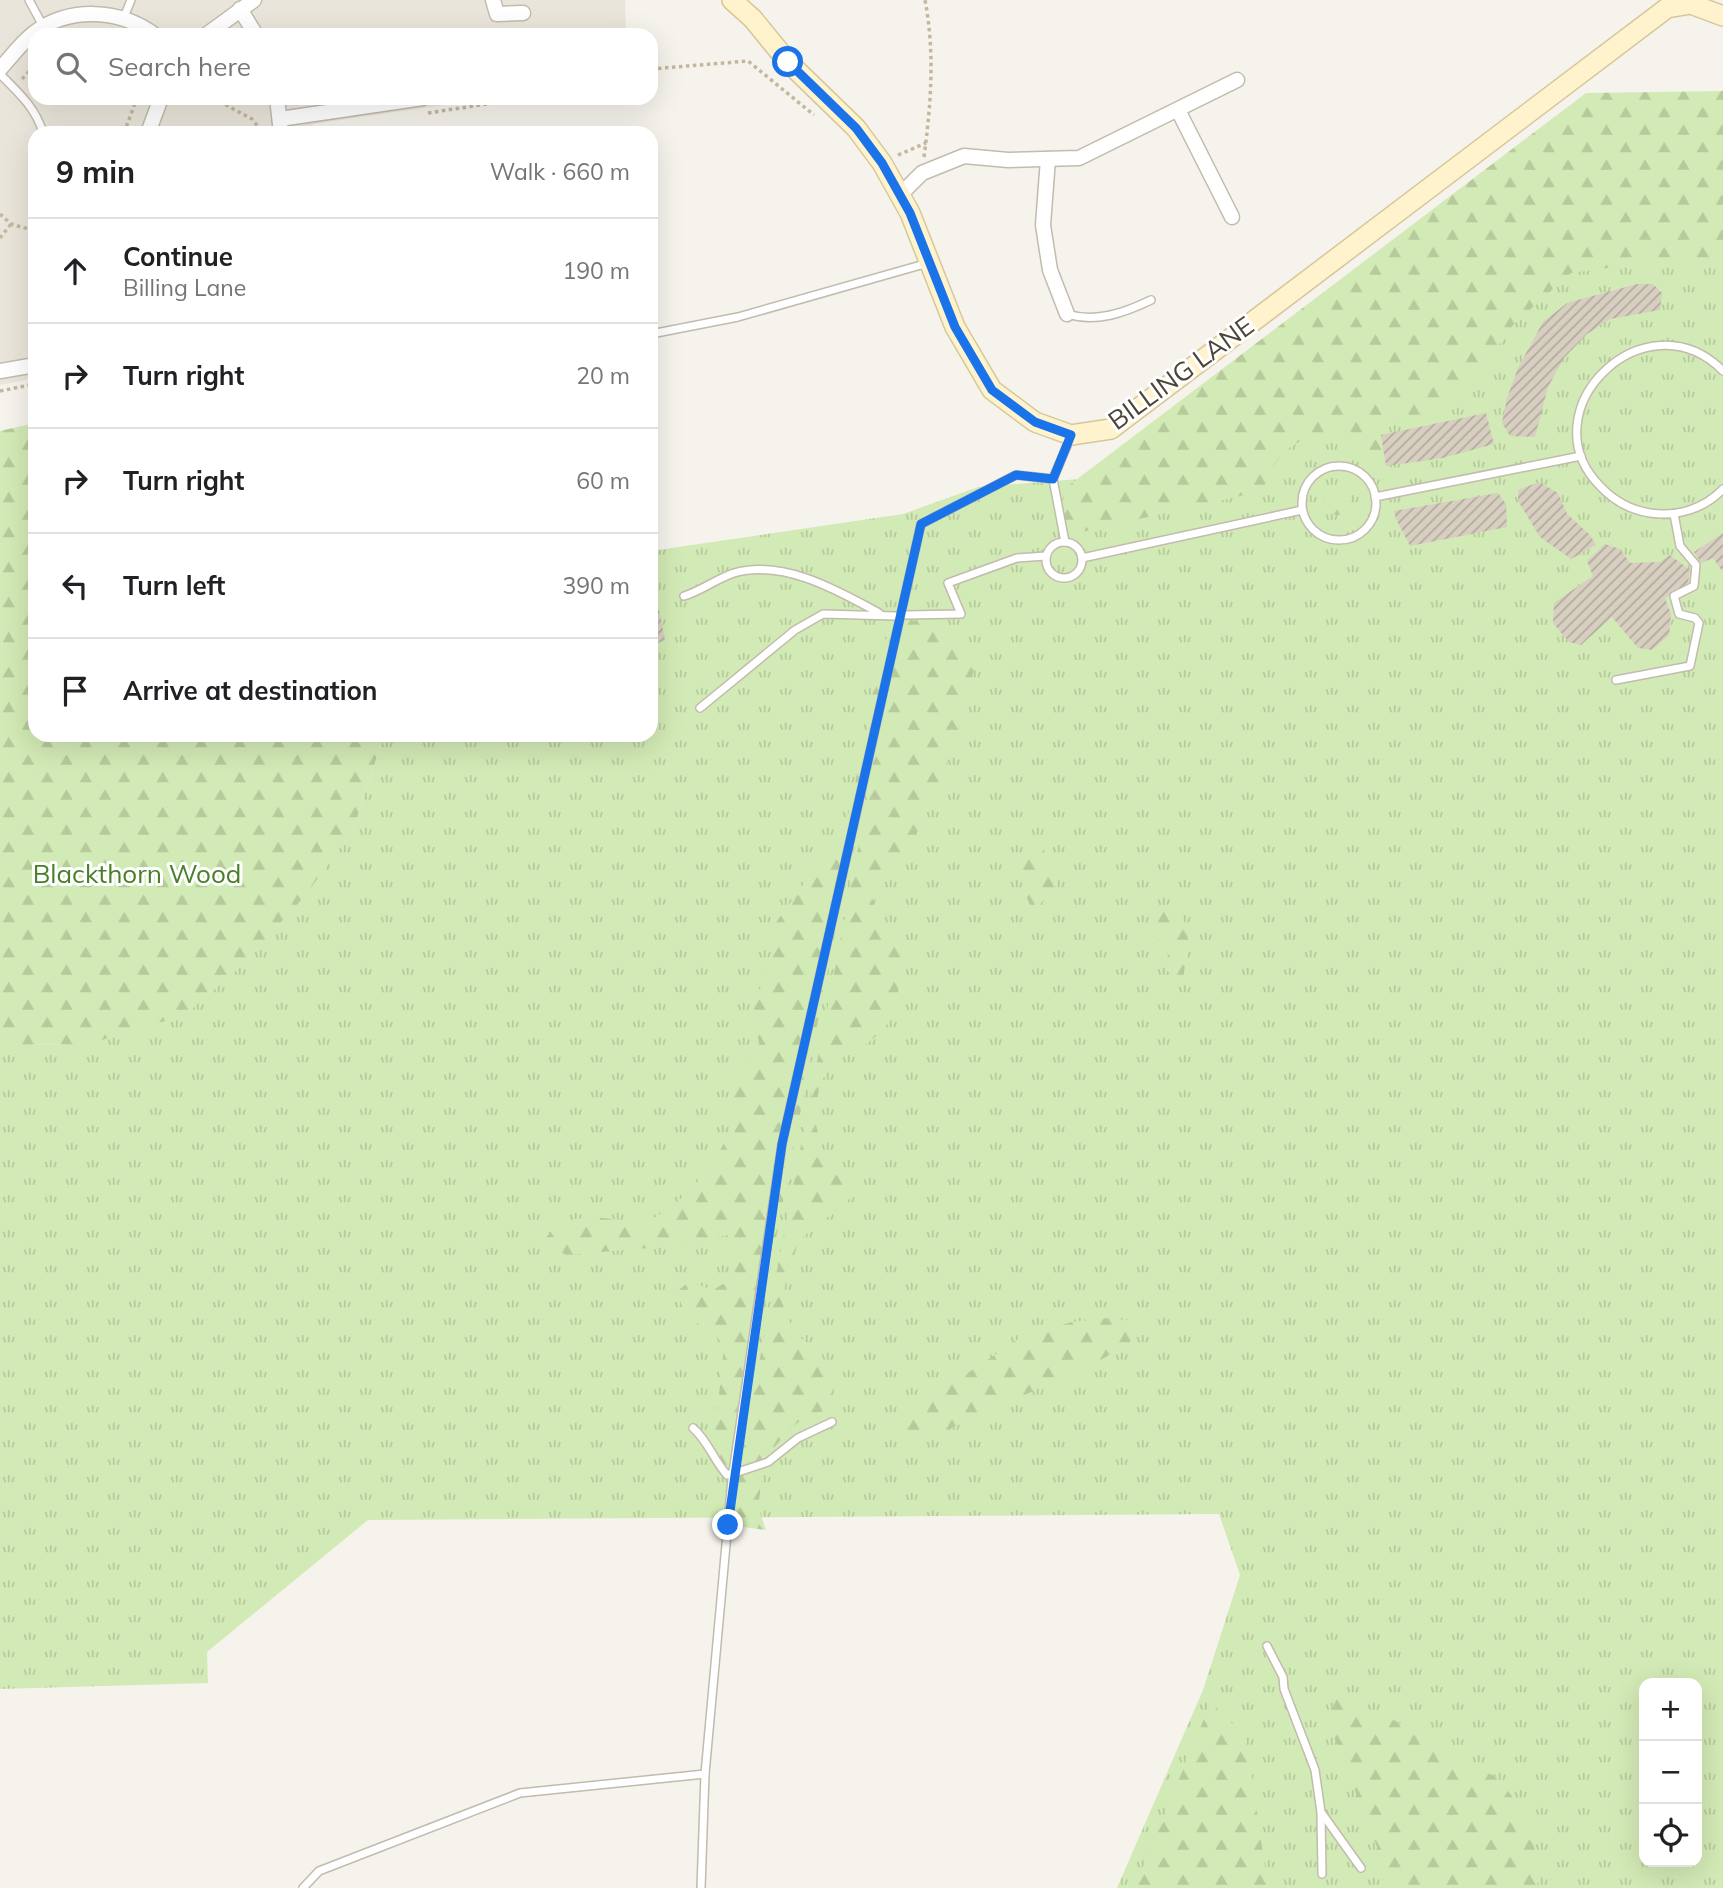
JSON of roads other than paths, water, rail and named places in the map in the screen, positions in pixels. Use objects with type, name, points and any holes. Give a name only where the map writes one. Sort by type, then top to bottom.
[{"type":"street","points":[[215,28],[254,0]]},
{"type":"street","points":[[494,0],[497,15],[523,13]]},
{"type":"street","name":"BILLING LANE","points":[[732,0],[752,9],[788,62],[856,128],[900,195],[955,327],[992,390],[1035,422],[1071,435],[1111,429],[1667,8],[1691,4],[1723,16]]},
{"type":"street","points":[[240,9],[252,28]]},
{"type":"street","points":[[40,28],[78,15],[124,17],[143,28]]},
{"type":"street","points":[[0,71],[28,37]]},
{"type":"street","points":[[900,195],[922,173],[964,156],[1008,160],[1079,158],[1237,80]]},
{"type":"street","points":[[151,126],[158,105]]},
{"type":"street","points":[[278,105],[281,126],[388,105]]},
{"type":"street","points":[[1178,110],[1232,217]]},
{"type":"street","points":[[1048,159],[1043,225],[1050,270],[1067,314]]},
{"type":"street","points":[[0,371],[28,366]]},
{"type":"lane","points":[[29,0],[43,26]]},
{"type":"lane","points":[[124,17],[131,0]]},
{"type":"lane","points":[[0,71],[28,104]]},
{"type":"lane","points":[[29,105],[41,126]]},
{"type":"lane","points":[[658,333],[738,317],[929,262]]},
{"type":"lane","points":[[1067,314],[1086,320],[1128,310],[1151,300]]},
{"type":"lane","points":[[1723,371],[1690,349],[1663,345],[1637,349],[1613,361],[1594,380],[1582,403],[1578,429],[1581,456],[1594,480],[1613,499],[1637,511],[1674,514],[1691,510],[1715,498],[1723,489]]},
{"type":"lane","points":[[1065,541],[1053,479],[1071,435]]},
{"type":"lane","points":[[1375,497],[1581,456]]},
{"type":"lane","points":[[1343,466],[1364,477],[1375,497],[1372,519],[1356,536],[1345,540],[1323,537],[1313,530],[1302,510],[1305,488],[1312,478],[1332,467],[1343,466]]},
{"type":"lane","points":[[701,1888],[705,1774],[732,1479],[782,1144],[921,524],[1016,475],[1053,479]]},
{"type":"lane","points":[[1082,558],[1302,510]]},
{"type":"lane","points":[[1616,680],[1690,666],[1699,623],[1695,618],[1679,614],[1674,596],[1694,586],[1696,565],[1680,546],[1674,514]]},
{"type":"lane","points":[[1065,541],[1077,547],[1082,558],[1074,575],[1063,578],[1047,568],[1046,556],[1053,545],[1065,541]]},
{"type":"lane","points":[[906,615],[961,614],[948,583],[1017,558],[1046,556]]},
{"type":"lane","points":[[684,596],[714,580],[738,572],[776,570],[804,577],[882,615]]},
{"type":"lane","points":[[700,708],[795,630],[823,614],[895,616]]},
{"type":"lane","points":[[693,1427],[705,1439],[713,1459],[727,1475],[768,1462],[798,1438],[832,1422]]},
{"type":"lane","points":[[1267,1646],[1283,1677],[1284,1689],[1315,1770],[1321,1812],[1322,1874]]},
{"type":"lane","points":[[303,1888],[319,1871],[520,1793],[705,1774]]},
{"type":"lane","points":[[1321,1812],[1361,1868]]},
{"type":"park label","name":"Blackthorn Wood","points":[[137,874]]}]
